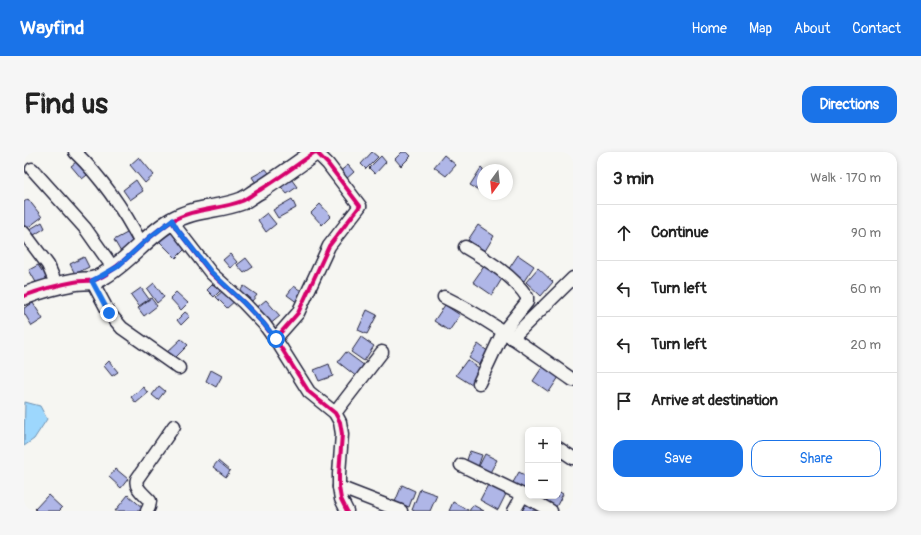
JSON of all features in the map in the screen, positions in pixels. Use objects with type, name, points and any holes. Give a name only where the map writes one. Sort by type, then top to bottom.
[{"type":"street","points":[[24,296],[57,286],[76,282],[92,281],[114,269],[150,237],[172,220],[190,213],[242,201],[316,152],[328,164],[360,206],[330,246],[298,313],[276,339]]},
{"type":"street","points":[[83,155],[134,229],[142,245]]},
{"type":"street","points":[[32,168],[85,228],[114,269]]},
{"type":"street","points":[[172,220],[177,229],[211,272],[244,303],[276,339],[309,392],[335,413],[340,422],[342,434],[338,474],[339,487],[341,499],[347,511]]},
{"type":"street","points":[[24,233],[48,265],[57,286]]},
{"type":"street","points":[[465,247],[491,263],[516,284],[527,297],[527,302],[479,383]]},
{"type":"street","points":[[507,335],[573,278]]},
{"type":"street","points":[[92,281],[109,313],[122,328],[179,368]]},
{"type":"street","points":[[444,297],[507,335],[573,380]]},
{"type":"street","points":[[335,413],[382,352]]},
{"type":"street","points":[[150,510],[150,502],[137,487],[136,483],[140,474],[174,426]]},
{"type":"street","points":[[561,450],[573,458]]},
{"type":"street","points":[[462,466],[523,495],[551,511]]},
{"type":"street","points":[[339,487],[401,511]]},
{"type":"street","points":[[514,511],[523,495]]},
{"type":"water","points":[[25,402],[40,406],[47,419],[34,439],[24,446]]},
{"type":"building","points":[[372,152],[378,157],[366,169],[361,164]]},
{"type":"building","points":[[402,152],[407,152],[411,156],[401,166],[395,159]]},
{"type":"building","points":[[444,155],[456,165],[446,176],[434,167]]},
{"type":"building","points":[[381,156],[386,162],[375,174],[369,168]]},
{"type":"building","points":[[139,157],[154,175],[145,183],[130,165]]},
{"type":"building","points":[[80,159],[91,172],[82,179],[71,166]]},
{"type":"building","points":[[348,165],[354,172],[345,180],[339,172]]},
{"type":"building","points":[[266,169],[272,177],[258,186],[252,177]]},
{"type":"building","points":[[477,174],[477,189],[470,185]]},
{"type":"building","points":[[289,176],[297,187],[287,194],[277,182]]},
{"type":"building","points":[[136,180],[143,191],[130,200],[123,190]]},
{"type":"building","points":[[28,199],[42,217],[26,229],[24,225],[24,202]]},
{"type":"building","points":[[292,199],[296,208],[278,218],[273,210]]},
{"type":"building","points":[[320,204],[331,216],[322,225],[311,213]]},
{"type":"building","points":[[267,213],[276,224],[266,232],[258,220]]},
{"type":"building","points":[[42,222],[45,228],[31,237],[27,231]]},
{"type":"building","points":[[168,225],[188,246],[176,258],[155,237]]},
{"type":"building","points":[[478,225],[494,236],[485,251],[468,240]]},
{"type":"building","points":[[127,233],[135,246],[122,254],[114,240]]},
{"type":"building","points":[[230,254],[237,262],[230,268],[223,260]]},
{"type":"building","points":[[518,255],[534,266],[524,281],[508,270]]},
{"type":"building","points":[[84,257],[89,267],[75,274],[70,264]]},
{"type":"building","points":[[246,258],[253,267],[244,273],[237,265]]},
{"type":"building","points":[[38,265],[42,271],[46,269],[51,278],[38,286],[29,270]]},
{"type":"building","points":[[485,265],[503,277],[492,295],[473,282]]},
{"type":"building","points":[[538,268],[553,282],[541,296],[526,282]]},
{"type":"building","points":[[217,280],[224,287],[214,297],[207,290]]},
{"type":"building","points":[[154,283],[164,297],[157,303],[147,289]]},
{"type":"building","points":[[244,286],[257,295],[252,301],[240,291]]},
{"type":"building","points":[[294,286],[304,293],[298,303],[287,295]]},
{"type":"building","points":[[141,288],[149,299],[139,306],[131,295]]},
{"type":"building","points":[[225,289],[236,300],[227,308],[216,297]]},
{"type":"building","points":[[176,292],[188,303],[181,310],[170,298]]},
{"type":"building","points":[[151,298],[157,306],[144,316],[138,308]]},
{"type":"building","points":[[266,300],[280,316],[269,325],[256,308]]},
{"type":"building","points":[[33,303],[43,319],[32,326],[24,313],[24,308]]},
{"type":"building","points":[[445,305],[460,315],[449,331],[434,321]]},
{"type":"building","points":[[367,310],[377,315],[367,334],[358,330]]},
{"type":"building","points":[[185,312],[190,316],[181,325],[177,320]]},
{"type":"building","points":[[361,337],[374,346],[364,361],[351,352]]},
{"type":"building","points":[[181,339],[188,345],[172,361],[165,354]]},
{"type":"building","points":[[478,344],[493,355],[484,368],[469,358]]},
{"type":"building","points":[[346,352],[365,366],[357,377],[338,362]]},
{"type":"building","points":[[467,360],[485,372],[475,387],[456,375]]},
{"type":"building","points":[[109,361],[118,372],[112,376],[104,366]]},
{"type":"building","points":[[545,363],[561,374],[549,392],[533,381]]},
{"type":"building","points":[[329,364],[333,376],[319,381],[314,370]]},
{"type":"building","points":[[211,370],[222,376],[216,387],[206,381]]},
{"type":"building","points":[[159,386],[165,391],[158,400],[152,395]]},
{"type":"building","points":[[143,387],[148,393],[136,403],[131,397]]},
{"type":"building","points":[[470,451],[482,455],[478,467],[466,463]]},
{"type":"building","points":[[485,454],[497,460],[488,476],[477,470]]},
{"type":"building","points":[[218,461],[230,471],[226,477],[213,467]]},
{"type":"building","points":[[116,469],[128,479],[121,488],[109,477]]},
{"type":"building","points":[[519,472],[525,475],[525,493],[511,486]]},
{"type":"building","points":[[490,481],[508,490],[498,510],[480,500]]},
{"type":"building","points":[[402,485],[415,491],[409,507],[395,502]]},
{"type":"building","points":[[420,489],[437,495],[430,511],[412,510]]},
{"type":"building","points":[[48,495],[62,508],[59,511],[37,511],[35,509]]},
{"type":"building","points":[[128,495],[144,509],[142,511],[115,511]]},
{"type":"building","points":[[541,499],[560,499],[556,507]]},
{"type":"building","points":[[453,502],[468,510],[468,511],[449,511]]},
{"type":"building","points":[[525,503],[538,511],[520,511]]},
{"type":"building","points":[[473,505],[484,511],[469,511]]},
{"type":"cycle path","points":[[24,296],[61,285],[99,278],[121,263],[154,234],[172,221],[197,211],[242,201],[274,181],[315,152]]},
{"type":"cycle path","points":[[275,339],[298,313],[329,246],[360,206],[328,164],[316,152]]},
{"type":"cycle path","points":[[172,221],[211,273],[244,303],[264,324],[280,346],[309,392],[335,413],[340,422],[342,434],[339,487],[341,499],[347,511]]},
{"type":"route","points":[[109,313],[92,281],[117,267],[131,256],[150,237],[172,220],[177,229],[211,272],[244,303],[276,339]]}]
